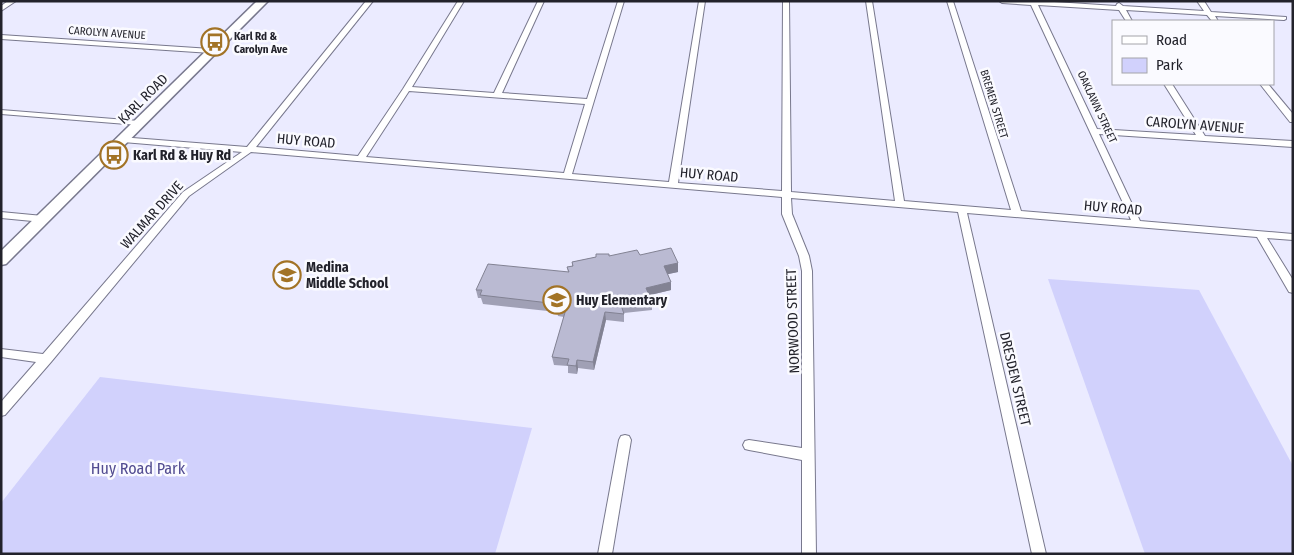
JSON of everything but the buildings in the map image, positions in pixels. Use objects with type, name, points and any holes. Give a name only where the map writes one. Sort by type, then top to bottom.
[{"type":"main road","name":"KARL ROAD","points":[[1,260],[263,1]]},
{"type":"street","points":[[1,9],[14,1]]},
{"type":"street","name":"WALMAR DRIVE","points":[[1,411],[186,194],[195,186],[234,164],[249,150],[369,1]]},
{"type":"street","points":[[360,160],[407,89],[461,1]]},
{"type":"street","points":[[498,95],[541,1]]},
{"type":"street","points":[[567,176],[621,1]]},
{"type":"street","points":[[673,185],[702,1]]},
{"type":"street","name":"NORWOOD STREET","points":[[786,1],[787,214],[804,256],[807,272],[809,554]]},
{"type":"street","points":[[869,1],[900,204]]},
{"type":"street","name":"BREMEN STREET","points":[[950,1],[1017,214]]},
{"type":"street","points":[[1002,1],[1284,18]]},
{"type":"street","points":[[1116,1],[1128,20]]},
{"type":"street","points":[[1200,1],[1214,20]]},
{"type":"street","name":"OAKLAWN STREET","points":[[1033,2],[1137,224]]},
{"type":"street","name":"CAROLYN AVENUE","points":[[1,36],[211,52]]},
{"type":"street","points":[[1169,85],[1203,139]]},
{"type":"street","points":[[1265,85],[1293,120]]},
{"type":"street","points":[[407,89],[590,102]]},
{"type":"street","points":[[1,112],[139,123]]},
{"type":"street","name":"CAROLYN AVENUE","points":[[1094,131],[1293,144]]},
{"type":"street","name":"HUY ROAD","points":[[123,139],[1293,237]]},
{"type":"street","name":"DRESDEN STREET","points":[[962,210],[1039,554]]},
{"type":"street","points":[[1,215],[43,218]]},
{"type":"street","points":[[1260,234],[1293,289]]},
{"type":"street","points":[[1,353],[46,358]]},
{"type":"street","points":[[605,554],[625,440]]},
{"type":"street","points":[[748,445],[808,455]]},
{"type":"green space","points":[[1048,279],[1199,290],[1293,466],[1293,554],[1145,554]]},
{"type":"green space","name":"Huy Road Park","points":[[100,377],[532,428],[495,554],[1,554],[1,503]]},
{"type":"place","name":"Karl Rd & Carolyn Ave","points":[[215,42]]},
{"type":"place","name":"Karl Rd & Huy Rd","points":[[114,155]]},
{"type":"place","name":"Medina Middle School","points":[[287,275]]},
{"type":"place","name":"Huy Elementary","points":[[557,300]]}]
